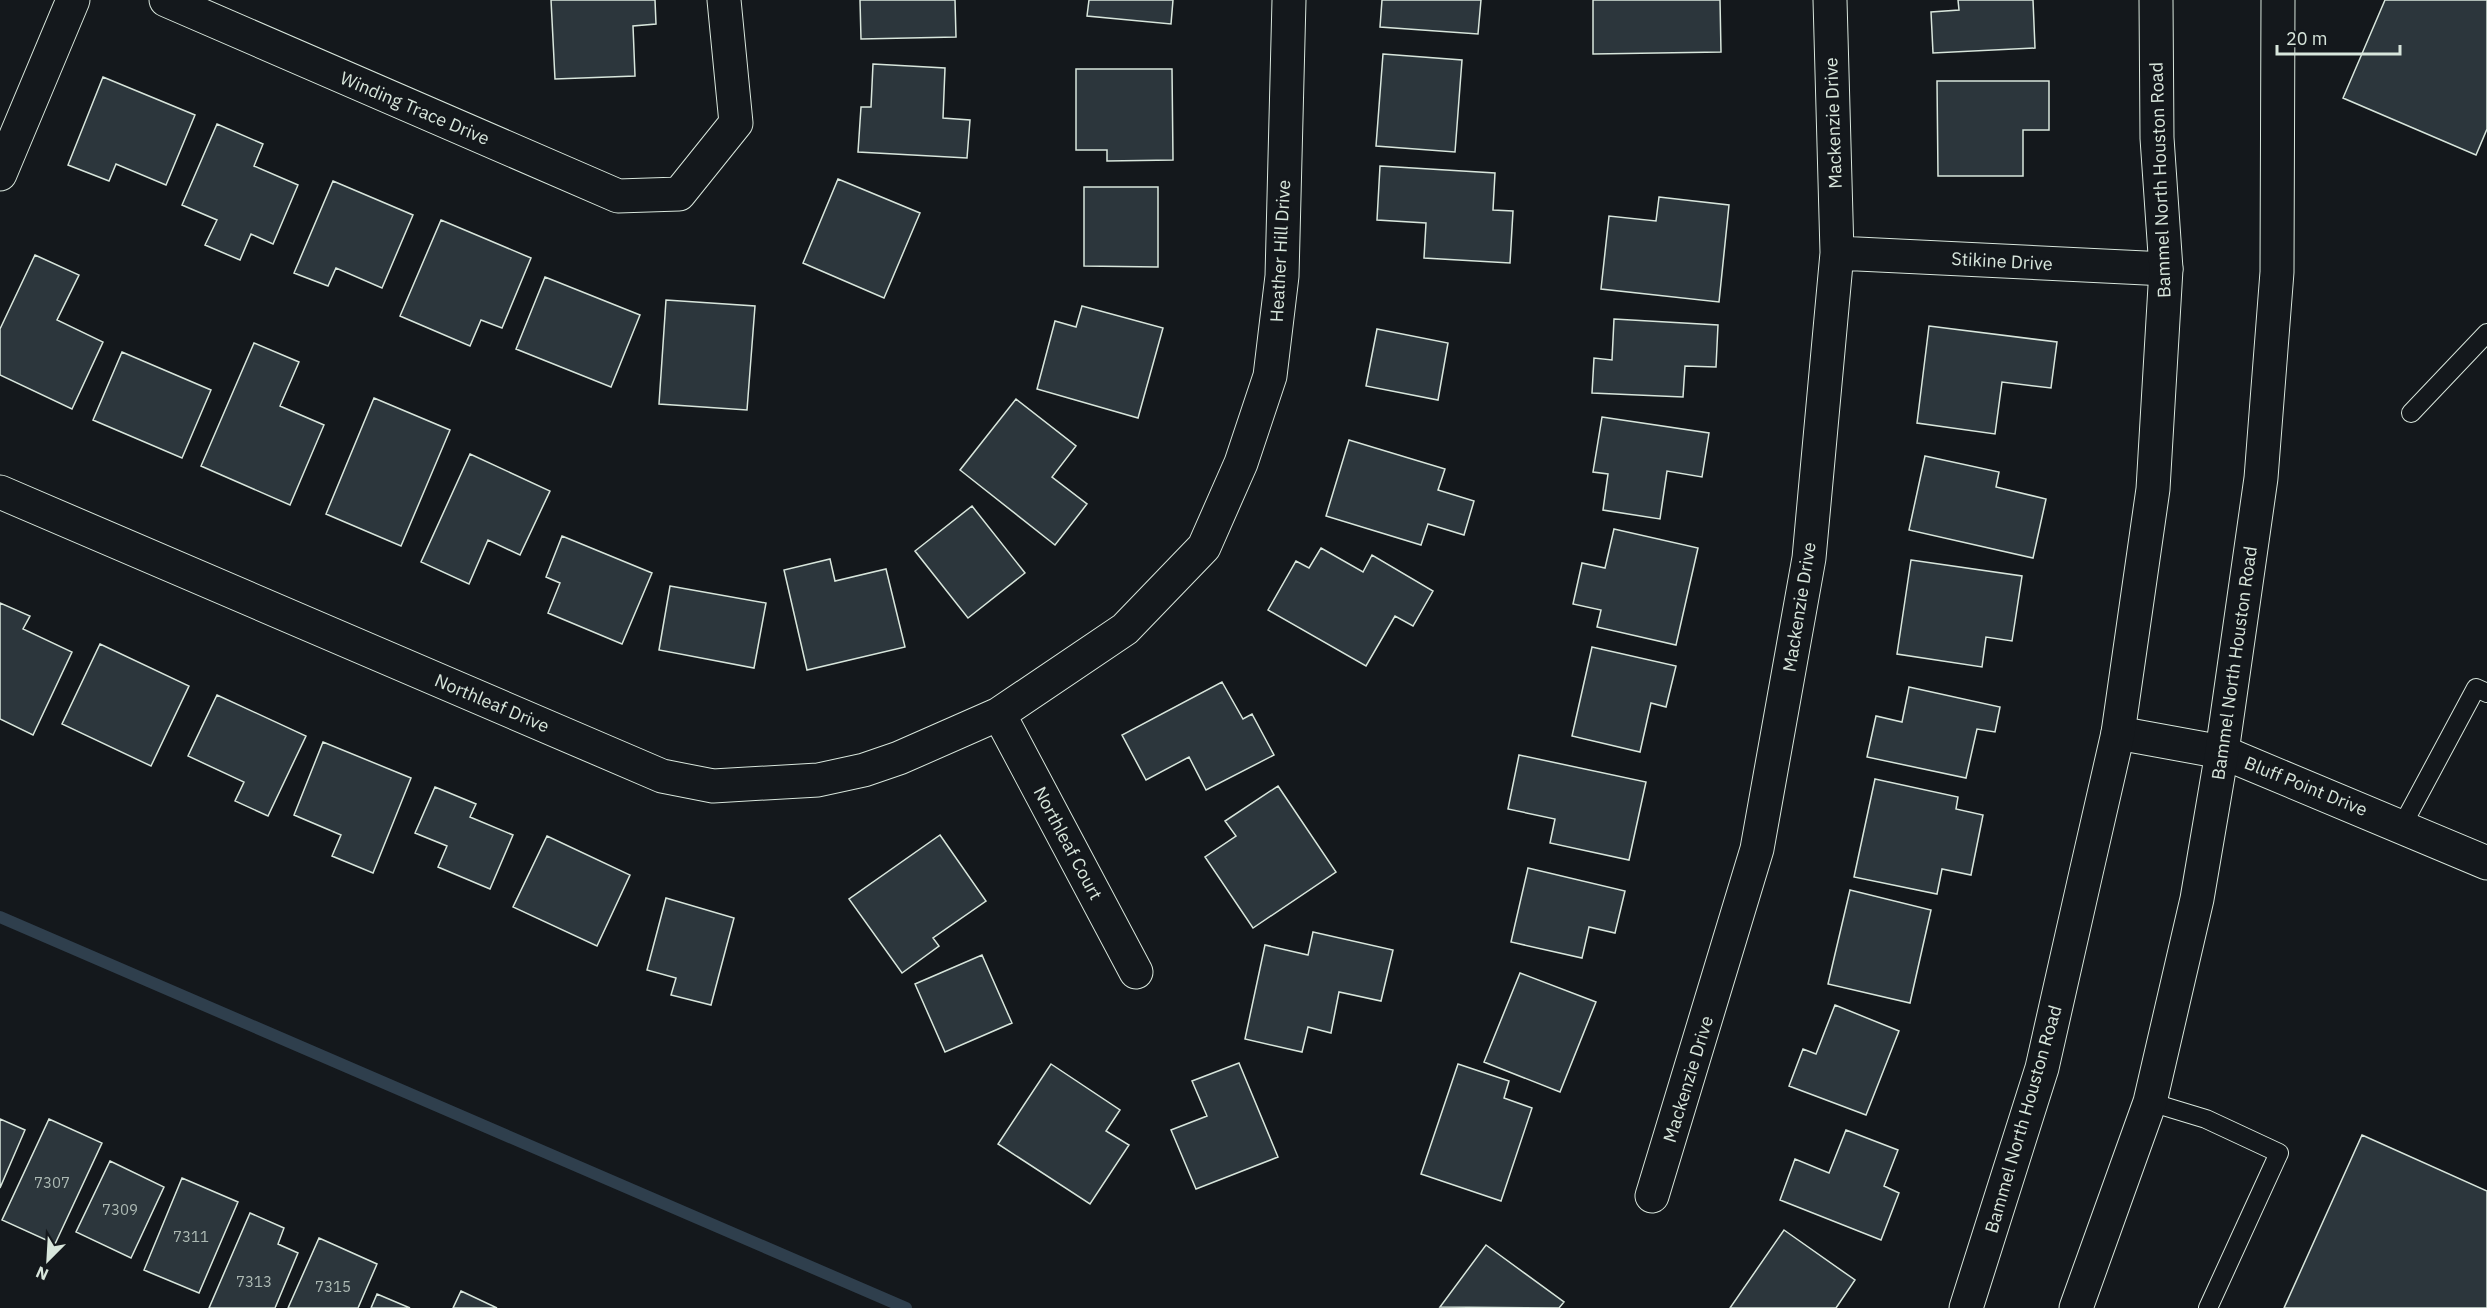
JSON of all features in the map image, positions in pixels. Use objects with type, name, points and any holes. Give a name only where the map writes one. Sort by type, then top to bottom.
[{"type":"street","points":[[0,174],[73,0]]},
{"type":"street","name":"Winding Trace Drive","points":[[166,0],[618,195],[679,194],[736,123],[724,0]]},
{"type":"street","name":"Heather Hill Drive","points":[[999,714],[1125,629],[1204,547],[1241,463],[1270,376],[1282,276],[1289,0]]},
{"type":"street","name":"Mackenzie Drive","points":[[1652,1196],[1757,849],[1809,558],[1837,254],[1830,0]]},
{"type":"street","name":"Bammel North Houston Road","points":[[1966,1308],[2042,1068],[2118,733],[2153,489],[2166,268],[2157,138],[2156,0]]},
{"type":"street","name":"Bammel North Houston Road","points":[[2076,1308],[2150,1102],[2197,898],[2222,752],[2261,478],[2275,295],[2279,139],[2278,0]]},
{"type":"street","name":"Stikine Drive","points":[[1837,254],[2166,268]]},
{"type":"street","name":"Northleaf Drive","points":[[0,492],[662,776],[713,786],[818,780],[864,770],[899,758],[999,714]]},
{"type":"street","name":"Northleaf Court","points":[[999,714],[1136,972]]},
{"type":"street","name":"Bluff Point Drive","points":[[2118,733],[2222,752],[2487,863]]},
{"type":"lane","points":[[2411,413],[2487,333]]},
{"type":"lane","points":[[2402,826],[2476,688],[2487,693]]},
{"type":"lane","points":[[2150,1102],[2206,1119],[2279,1153],[2208,1308]]},
{"type":"building","points":[[551,0],[655,0],[656,24],[633,26],[635,76],[555,79]]},
{"type":"building","points":[[860,0],[955,0],[956,37],[861,39]]},
{"type":"building","points":[[1089,0],[1173,0],[1171,24],[1087,16]]},
{"type":"building","points":[[1382,0],[1481,0],[1478,34],[1380,27]]},
{"type":"building","points":[[1593,0],[1720,0],[1721,52],[1593,54]]},
{"type":"building","points":[[1958,0],[2033,0],[2035,48],[1933,53],[1931,12],[1959,10]]},
{"type":"building","points":[[2385,0],[2487,0],[2487,129],[2476,155],[2343,98]]},
{"type":"building","points":[[1383,54],[1462,60],[1455,152],[1376,146]]},
{"type":"building","points":[[873,64],[945,68],[943,118],[970,120],[967,158],[858,152],[861,107],[871,107]]},
{"type":"building","points":[[1076,69],[1172,69],[1173,160],[1107,161],[1107,150],[1076,150]]},
{"type":"building","points":[[103,77],[195,115],[166,185],[116,164],[109,181],[68,165]]},
{"type":"building","points":[[1937,81],[2049,81],[2049,130],[2023,130],[2023,176],[1938,176]]},
{"type":"building","points":[[217,124],[263,144],[254,166],[298,185],[273,244],[251,234],[240,260],[205,245],[217,220],[182,205]]},
{"type":"building","points":[[1380,166],[1495,173],[1493,210],[1513,211],[1510,263],[1424,258],[1426,223],[1377,220]]},
{"type":"building","points":[[838,179],[920,213],[884,298],[803,263]]},
{"type":"building","points":[[333,181],[413,215],[382,288],[336,268],[328,286],[294,273]]},
{"type":"building","points":[[1084,187],[1158,187],[1158,267],[1084,266]]},
{"type":"building","points":[[1659,197],[1729,205],[1719,302],[1601,289],[1609,216],[1656,221]]},
{"type":"building","points":[[441,220],[531,258],[502,328],[481,320],[470,346],[400,316]]},
{"type":"building","points":[[35,255],[79,275],[57,320],[103,342],[72,409],[0,375],[0,329]]},
{"type":"building","points":[[545,277],[640,315],[611,387],[516,349]]},
{"type":"building","points":[[666,300],[755,306],[747,410],[659,404]]},
{"type":"building","points":[[1082,306],[1163,328],[1138,418],[1037,389],[1055,321],[1076,327]]},
{"type":"building","points":[[1614,319],[1718,325],[1716,367],[1685,366],[1683,397],[1592,393],[1594,358],[1612,360]]},
{"type":"building","points":[[1929,326],[2057,342],[2051,388],[2002,382],[1995,434],[1917,423]]},
{"type":"building","points":[[1377,329],[1448,343],[1438,400],[1366,386]]},
{"type":"building","points":[[254,343],[299,362],[280,406],[324,425],[290,505],[201,466]]},
{"type":"building","points":[[122,352],[211,390],[182,458],[93,420]]},
{"type":"building","points":[[374,398],[450,430],[401,546],[326,514]]},
{"type":"building","points":[[1016,399],[1076,446],[1052,477],[1087,504],[1055,545],[960,470]]},
{"type":"building","points":[[1602,417],[1709,433],[1702,477],[1667,471],[1660,519],[1603,510],[1608,474],[1593,472]]},
{"type":"building","points":[[1349,440],[1445,469],[1438,490],[1474,501],[1464,535],[1428,524],[1421,545],[1326,516]]},
{"type":"building","points":[[470,454],[550,491],[520,555],[488,540],[469,584],[421,562]]},
{"type":"building","points":[[1925,456],[1999,472],[1996,487],[2046,499],[2033,558],[1909,530]]},
{"type":"building","points":[[972,506],[1025,573],[968,618],[915,551]]},
{"type":"building","points":[[1614,529],[1698,548],[1676,645],[1597,627],[1601,610],[1573,604],[1582,563],[1605,568]]},
{"type":"building","points":[[562,536],[652,573],[622,644],[548,613],[560,583],[546,577]]},
{"type":"building","points":[[1321,548],[1363,572],[1372,555],[1433,591],[1413,626],[1395,616],[1366,666],[1268,610],[1296,561],[1309,568]]},
{"type":"building","points":[[830,559],[835,581],[886,569],[905,647],[807,670],[784,570]]},
{"type":"building","points":[[1911,560],[2022,576],[2012,641],[1986,637],[1982,667],[1897,654]]},
{"type":"building","points":[[670,586],[766,603],[754,668],[659,650]]},
{"type":"building","points":[[0,603],[30,616],[23,629],[72,652],[33,735],[0,719]]},
{"type":"building","points":[[100,644],[189,686],[151,766],[62,724]]},
{"type":"building","points":[[1592,647],[1676,666],[1666,707],[1651,703],[1640,752],[1572,736]]},
{"type":"building","points":[[1222,682],[1243,719],[1252,714],[1274,755],[1206,790],[1189,757],[1146,780],[1122,735]]},
{"type":"building","points":[[1909,687],[2000,707],[1995,732],[1977,729],[1966,778],[1867,757],[1876,716],[1902,722]]},
{"type":"building","points":[[217,695],[306,736],[268,816],[235,801],[244,782],[188,756]]},
{"type":"building","points":[[323,742],[411,778],[373,873],[332,856],[341,835],[294,815]]},
{"type":"building","points":[[1519,755],[1646,782],[1629,860],[1550,843],[1555,819],[1508,809]]},
{"type":"building","points":[[1875,779],[1958,797],[1956,809],[1983,815],[1971,875],[1942,869],[1937,894],[1854,877]]},
{"type":"building","points":[[1278,786],[1336,872],[1253,928],[1205,857],[1236,836],[1225,821]]},
{"type":"building","points":[[435,787],[476,804],[470,817],[513,835],[490,889],[438,867],[447,846],[415,833]]},
{"type":"building","points":[[940,835],[986,901],[933,938],[939,946],[902,973],[849,899]]},
{"type":"building","points":[[547,836],[630,875],[597,946],[513,907]]},
{"type":"building","points":[[1528,868],[1625,891],[1615,933],[1589,927],[1582,958],[1511,942]]},
{"type":"building","points":[[1850,890],[1931,910],[1910,1003],[1828,984]]},
{"type":"building","points":[[666,898],[734,918],[711,1005],[671,995],[676,978],[647,970]]},
{"type":"building","points":[[1313,932],[1393,950],[1381,1001],[1339,992],[1331,1033],[1308,1027],[1302,1052],[1245,1039],[1265,945],[1308,955]]},
{"type":"building","points":[[982,955],[1012,1023],[945,1052],[915,984]]},
{"type":"building","points":[[1520,973],[1596,1002],[1560,1092],[1484,1062]]},
{"type":"building","points":[[1835,1005],[1899,1031],[1866,1115],[1789,1086],[1803,1049],[1816,1054]]},
{"type":"building","points":[[1239,1063],[1278,1157],[1196,1189],[1171,1130],[1207,1116],[1192,1081]]},
{"type":"building","points":[[1051,1064],[1120,1110],[1106,1131],[1129,1145],[1090,1204],[998,1144]]},
{"type":"building","points":[[1458,1064],[1509,1081],[1504,1098],[1532,1108],[1501,1201],[1421,1174]]},
{"type":"building","points":[[0,1119],[25,1130],[0,1188]]},
{"type":"building","points":[[49,1119],[102,1143],[55,1244],[2,1220]]},
{"type":"building","points":[[1846,1130],[1898,1150],[1884,1186],[1899,1193],[1881,1240],[1780,1200],[1795,1159],[1829,1173]]},
{"type":"building","points":[[2362,1135],[2487,1191],[2487,1308],[2284,1308]]},
{"type":"building","points":[[110,1161],[164,1187],[131,1258],[76,1232]]},
{"type":"building","points":[[182,1178],[238,1202],[199,1293],[144,1270]]},
{"type":"building","points":[[250,1213],[284,1228],[278,1244],[298,1253],[275,1308],[209,1308]]},
{"type":"building","points":[[1784,1230],[1855,1280],[1836,1308],[1730,1308]]},
{"type":"building","points":[[319,1238],[377,1264],[358,1308],[288,1308]]},
{"type":"building","points":[[1486,1245],[1564,1302],[1559,1308],[1440,1307]]},
{"type":"building","points":[[461,1291],[497,1308],[453,1308]]},
{"type":"building","points":[[377,1294],[410,1308],[371,1308]]},
{"type":"waterway","points":[[0,917],[906,1308]]}]
